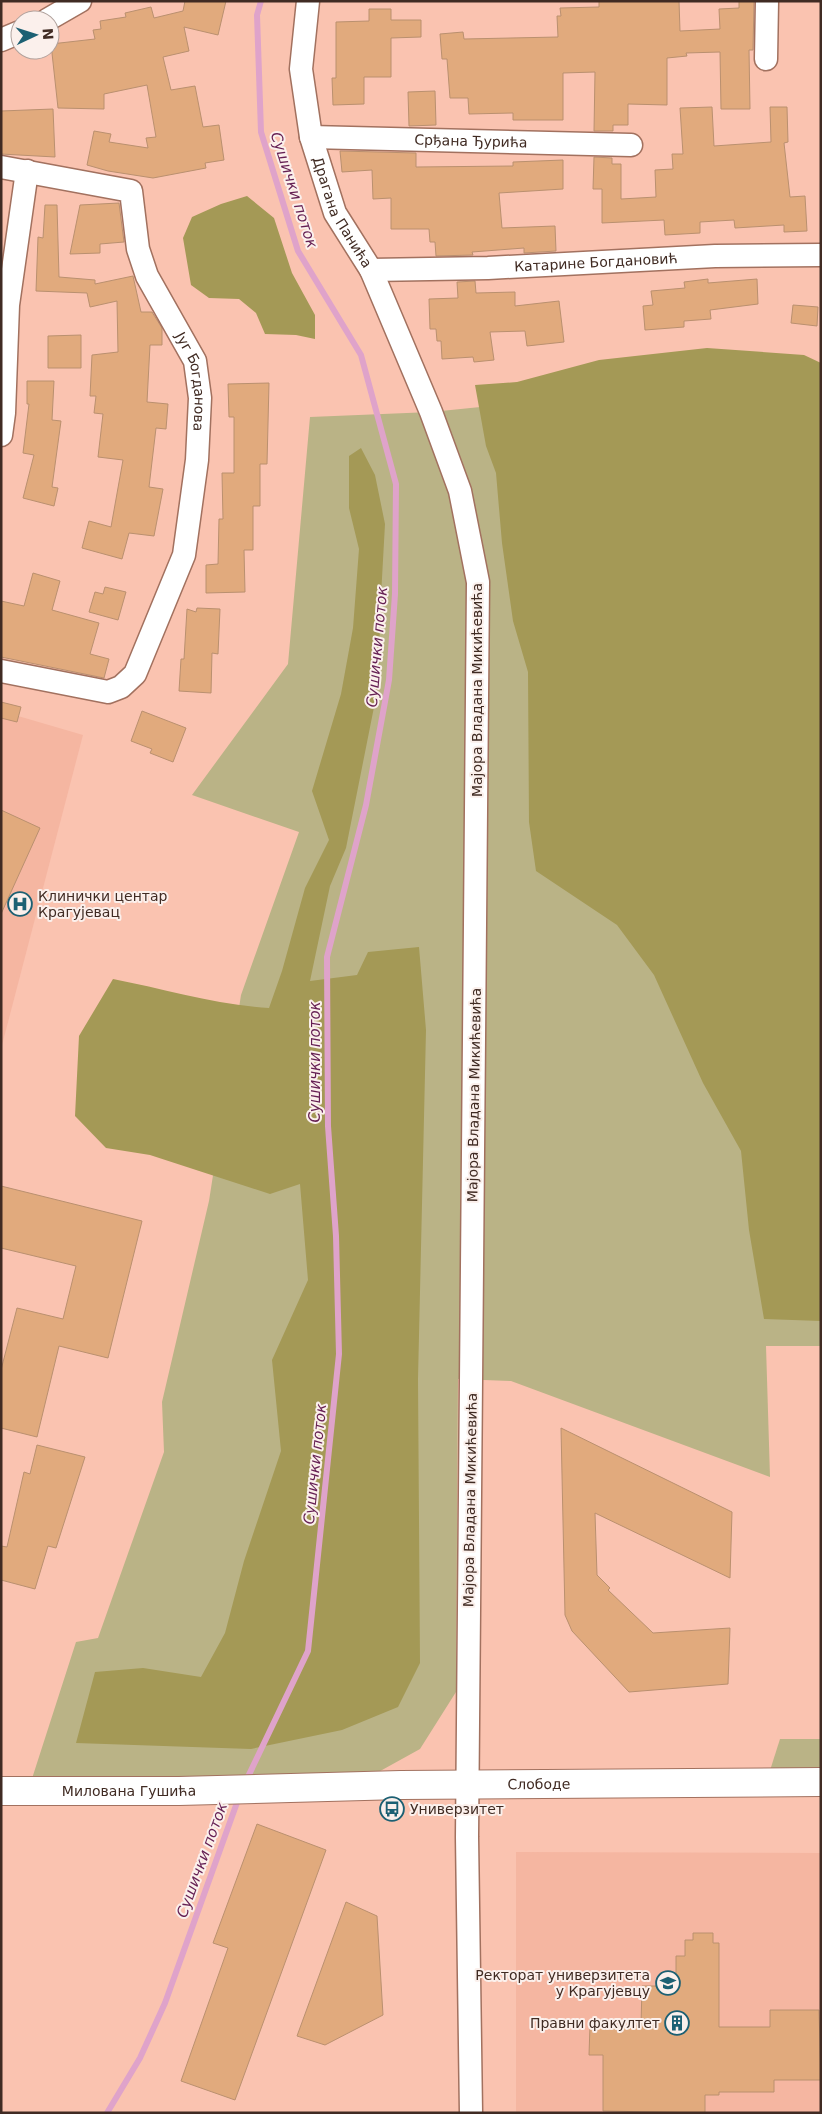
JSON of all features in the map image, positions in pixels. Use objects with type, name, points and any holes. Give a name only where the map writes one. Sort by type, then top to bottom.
[{"type":"street","points":[[60,13],[80,1]]},
{"type":"street","name":"Драгана Панића","points":[[308,1],[301,69],[311,137],[335,213],[372,270],[431,412]]},
{"type":"street","points":[[766,59],[768,1]]},
{"type":"street","name":"Срђана Ђурића","points":[[311,137],[631,145]]},
{"type":"street","name":"Југ Богданова","points":[[1,167],[131,191],[138,249],[147,276],[195,361],[200,398],[197,460],[184,555],[135,674],[121,687],[108,692],[1,671]]},
{"type":"street","points":[[1,434],[5,405],[8,305],[27,171]]},
{"type":"street","name":"Катарине Богдановић","points":[[372,270],[488,268],[716,256],[821,255]]},
{"type":"street","name":"Мајора Владана Микићевића","points":[[431,412],[460,491],[478,582],[468,1785],[472,2113]]},
{"type":"street","name":"Слободе","points":[[256,1790],[401,1785],[821,1782]]},
{"type":"street","name":"Милована Гушића","points":[[1,1791],[256,1790]]},
{"type":"shaded area","points":[[247,196],[274,218],[292,273],[315,315],[315,339],[296,335],[265,334],[256,313],[239,299],[209,298],[191,285],[183,238],[192,217],[221,204]]},
{"type":"shaded area","points":[[707,348],[804,355],[821,363],[821,1321],[764,1319],[749,1230],[741,1151],[703,1083],[654,975],[617,925],[536,871],[529,822],[528,672],[513,621],[502,543],[496,473],[486,446],[475,385],[517,382],[599,360]]},
{"type":"shaded area","points":[[821,372],[821,1346],[766,1346],[770,1477],[511,1381],[458,1379],[456,1692],[420,1749],[373,1775],[28,1791],[76,1642],[98,1638],[164,1452],[162,1402],[209,1201],[241,995],[299,832],[192,795],[288,664],[310,417],[431,412]]},
{"type":"shaded area","points":[[361,448],[375,475],[385,524],[380,614],[379,682],[346,848],[330,886],[310,981],[357,975],[368,952],[419,947],[426,1030],[418,1379],[420,1663],[398,1707],[342,1730],[251,1749],[76,1743],[95,1672],[143,1668],[201,1677],[225,1633],[244,1561],[281,1451],[272,1360],[308,1280],[300,1184],[270,1194],[150,1155],[106,1148],[75,1116],[79,1036],[113,979],[230,1004],[269,1008],[282,971],[305,888],[329,840],[312,791],[341,694],[353,628],[359,549],[349,508],[349,456]]},
{"type":"shaded area","name":"Клинички центар Крагујевац","points":[[1,711],[83,735],[1,1049]]},
{"type":"shaded area","points":[[780,1739],[821,1739],[821,1782],[766,1783]]},
{"type":"shaded area","name":"Ректорат универзитета у Крагујевцу","points":[[516,1852],[821,1853],[821,2113],[516,2113]]},
{"type":"building","points":[[185,1],[226,1],[218,35],[184,27],[189,51],[163,57],[171,90],[195,86],[203,127],[219,125],[224,160],[205,163],[206,168],[153,178],[108,171],[87,165],[94,131],[111,134],[109,142],[148,148],[146,138],[156,137],[147,85],[104,94],[104,109],[58,108],[53,60],[60,60],[60,43],[95,39],[93,30],[101,29],[100,21],[126,17],[125,13],[151,7],[154,18],[183,11]]},
{"type":"building","points":[[599,1],[679,1],[680,31],[720,29],[719,9],[739,8],[739,1],[754,1],[753,50],[749,50],[750,109],[721,109],[720,52],[686,53],[687,56],[667,58],[667,105],[628,104],[628,125],[613,125],[613,131],[594,131],[595,72],[563,73],[563,120],[513,120],[513,113],[469,114],[468,98],[450,98],[447,59],[442,59],[440,34],[463,32],[464,39],[558,37],[557,16],[561,16],[560,8],[599,7]]},
{"type":"building","points":[[369,9],[391,9],[391,20],[421,20],[421,37],[391,38],[391,77],[364,77],[364,104],[333,105],[332,78],[336,78],[336,22],[369,21]]},
{"type":"building","points":[[435,91],[436,125],[409,126],[408,92]]},
{"type":"building","points":[[712,107],[714,146],[771,142],[770,107],[787,107],[788,142],[784,143],[790,197],[805,196],[807,231],[784,232],[784,225],[735,228],[734,220],[700,222],[700,233],[665,235],[664,220],[602,223],[602,189],[593,189],[594,157],[612,158],[612,164],[621,164],[621,199],[656,197],[655,170],[673,169],[672,154],[683,154],[680,108]]},
{"type":"building","points":[[53,109],[55,157],[1,154],[1,111]]},
{"type":"building","points":[[340,151],[416,153],[416,167],[513,166],[513,162],[563,160],[563,189],[499,193],[502,228],[555,226],[556,251],[524,253],[524,248],[472,252],[473,255],[436,256],[435,242],[430,242],[429,229],[391,229],[391,198],[373,199],[372,170],[342,172]]},
{"type":"building","points":[[119,203],[124,242],[100,244],[100,253],[70,254],[80,205]]},
{"type":"building","points":[[45,205],[57,205],[59,277],[95,280],[95,284],[133,276],[141,312],[152,312],[162,328],[162,345],[150,345],[147,402],[168,404],[166,429],[156,428],[149,487],[163,489],[154,536],[129,533],[122,559],[82,548],[89,521],[111,527],[123,460],[98,457],[103,414],[94,413],[96,396],[90,396],[92,355],[118,352],[117,301],[90,307],[87,293],[36,291],[38,237],[43,238]]},
{"type":"building","points":[[708,279],[708,283],[757,279],[758,304],[710,310],[711,319],[684,321],[684,327],[645,330],[643,306],[653,305],[651,291],[685,288],[684,282]]},
{"type":"building","points":[[475,281],[476,293],[515,292],[515,306],[559,301],[564,342],[527,346],[525,331],[490,332],[494,360],[474,362],[473,357],[442,359],[441,341],[437,341],[436,329],[430,329],[429,299],[458,298],[457,282]]},
{"type":"building","points":[[793,305],[818,307],[817,326],[791,323]]},
{"type":"building","points":[[81,335],[81,368],[48,368],[48,336]]},
{"type":"building","points":[[27,381],[54,381],[52,420],[61,421],[52,487],[58,488],[54,506],[23,498],[34,455],[23,453],[29,404],[27,404]]},
{"type":"building","points":[[269,383],[267,464],[260,464],[260,506],[253,506],[253,550],[244,550],[245,592],[206,593],[206,565],[218,564],[219,519],[223,519],[222,473],[234,473],[234,417],[229,417],[228,384]]},
{"type":"building","points":[[33,573],[60,581],[52,610],[99,623],[90,654],[109,659],[104,678],[1,657],[1,601],[24,606]]},
{"type":"building","points":[[105,587],[126,592],[118,620],[89,612],[95,592],[103,594]]},
{"type":"building","points":[[197,608],[220,609],[218,654],[212,653],[211,693],[179,691],[181,659],[184,659],[187,609],[196,612]]},
{"type":"building","points":[[1,702],[21,707],[17,722],[1,718]]},
{"type":"building","points":[[142,711],[186,728],[173,762],[150,753],[152,749],[131,741]]},
{"type":"building","points":[[1,810],[40,828],[1,914]]},
{"type":"building","points":[[1,1186],[142,1221],[108,1358],[59,1346],[37,1437],[1,1428],[1,1370],[17,1308],[63,1319],[76,1266],[1,1248]]},
{"type":"building","points":[[561,1428],[732,1512],[730,1578],[595,1513],[597,1575],[610,1588],[608,1590],[653,1633],[730,1628],[728,1684],[629,1692],[572,1631],[565,1615]]},
{"type":"building","points":[[37,1445],[85,1457],[56,1548],[48,1546],[35,1589],[1,1580],[1,1546],[7,1547],[24,1472],[30,1474]]},
{"type":"building","points":[[257,1824],[326,1850],[235,2100],[181,2081],[228,1948],[213,1943]]},
{"type":"building","points":[[346,1902],[377,1916],[383,2015],[325,2045],[297,2036]]},
{"type":"building","name":"Правни факултет","points":[[693,1933],[713,1933],[713,1943],[719,1943],[719,2027],[770,2027],[770,2010],[819,2010],[821,2080],[774,2080],[774,2092],[719,2092],[719,2095],[705,2095],[705,2113],[603,2111],[603,2055],[589,2055],[590,2026],[641,2026],[642,1986],[676,1986],[676,1956],[685,1956],[685,1940],[693,1940]]},
{"type":"waterway","name":"Сушички поток","points":[[245,1783],[308,1651],[339,1354],[336,1236],[328,1126],[327,957],[366,805],[389,680],[395,594],[396,484],[361,355],[298,251],[261,132],[257,15],[261,1]]},
{"type":"waterway","name":"Сушички поток","points":[[107,2113],[140,2058],[165,2003],[239,1797]]},
{"type":"place","name":"Клинички центар Крагујевац","points":[[20,904]]},
{"type":"place","name":"Универзитет","points":[[392,1809]]},
{"type":"place","name":"Ректорат универзитета у Крагујевцу","points":[[668,1983]]},
{"type":"place","name":"Правни факултет","points":[[677,2023]]}]
